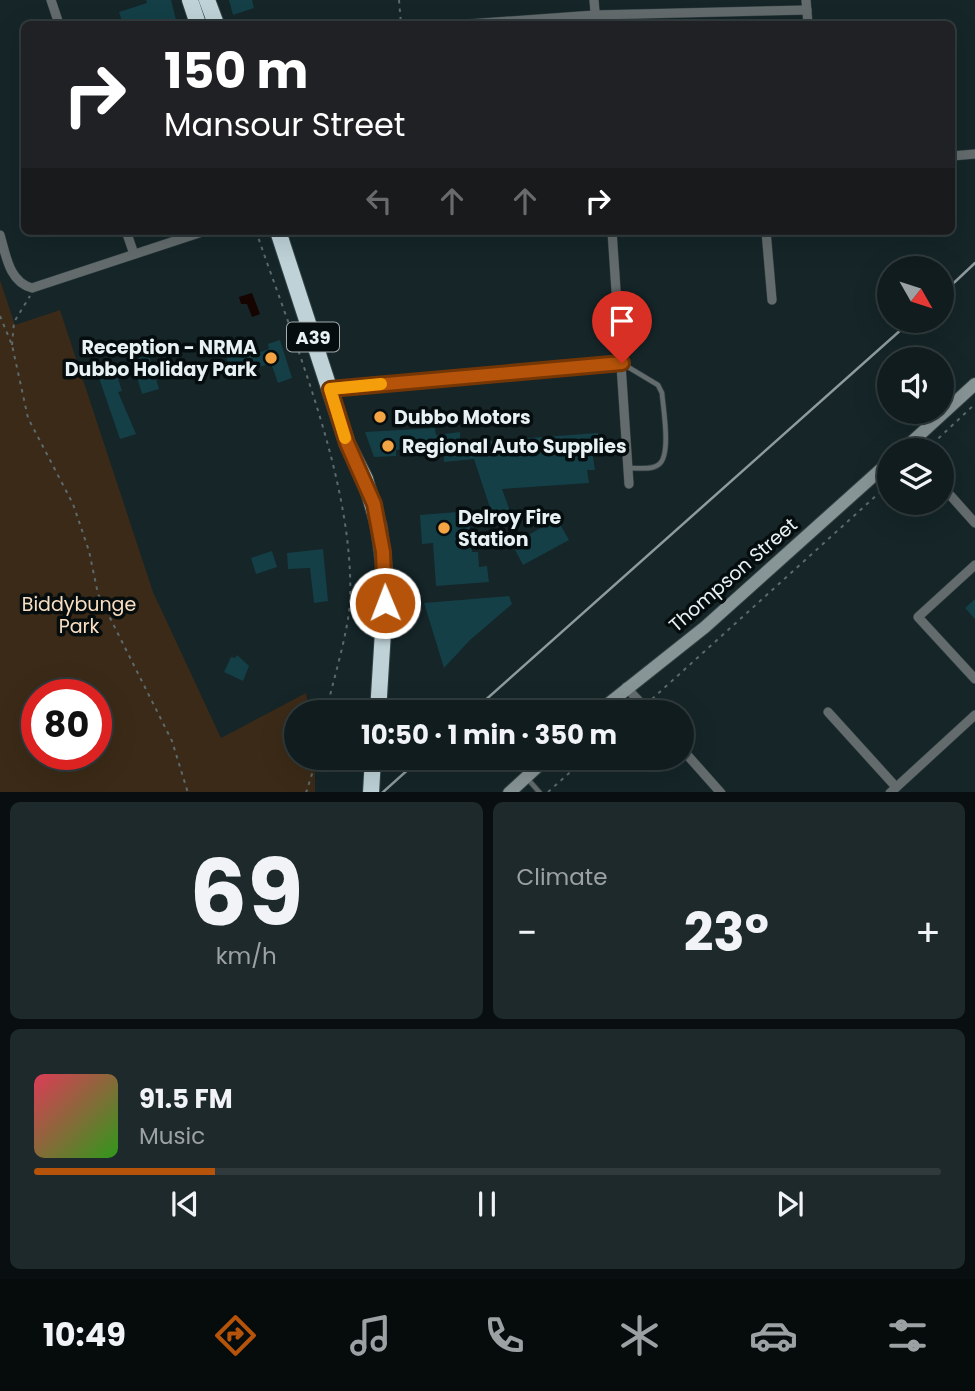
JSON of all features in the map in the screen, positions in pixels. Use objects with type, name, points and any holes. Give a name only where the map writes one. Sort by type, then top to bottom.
[{"type":"highway","points":[[190,0],[197,21]]},
{"type":"highway","points":[[207,0],[215,21]]},
{"type":"highway","name":"A39","points":[[279,235],[347,443],[374,504],[386,583],[379,700]]},
{"type":"highway","points":[[371,792],[372,770]]},
{"type":"street","points":[[51,0],[57,21]]},
{"type":"street","points":[[594,0],[595,20]]},
{"type":"street","points":[[563,21],[806,5]]},
{"type":"street","points":[[955,156],[975,154]]},
{"type":"street","points":[[0,235],[13,275],[23,286],[41,286],[193,235]]},
{"type":"street","points":[[127,235],[134,254]]},
{"type":"street","points":[[612,235],[629,484]]},
{"type":"street","points":[[766,235],[772,300]]},
{"type":"street","points":[[330,389],[622,363]]},
{"type":"street","points":[[918,438],[975,384]]},
{"type":"street","name":"Thompson Street","points":[[611,700],[705,627],[877,473]]},
{"type":"street","points":[[954,499],[975,523]]},
{"type":"street","points":[[975,565],[918,617],[975,679]]},
{"type":"street","points":[[626,687],[638,700]]},
{"type":"street","points":[[828,712],[893,790],[975,715]]},
{"type":"street","points":[[694,763],[720,792]]},
{"type":"street","points":[[510,792],[533,770]]},
{"type":"lane","points":[[622,363],[658,385],[663,404],[666,451],[662,463],[657,467],[630,468]]},
{"type":"lane","points":[[526,776],[539,792]]},
{"type":"path","points":[[399,0],[401,21]]},
{"type":"path","points":[[257,235],[310,390],[348,528],[350,604],[330,700]]},
{"type":"path","points":[[12,345],[14,322],[19,310],[41,286]]},
{"type":"path","points":[[0,316],[12,345],[28,418],[73,504],[89,551],[98,594],[172,741],[188,792]]},
{"type":"path","points":[[939,438],[975,404]]},
{"type":"path","points":[[656,700],[877,495]]},
{"type":"path","points":[[306,792],[313,770]]},
{"type":"path","points":[[549,792],[573,770]]},
{"type":"green space","name":"Biddybunge Park","points":[[0,280],[15,325],[60,310],[153,592],[221,738],[284,705],[284,770],[315,770],[315,792],[0,792]]},
{"type":"green space","name":"Biddybunge Park","points":[[306,693],[307,700],[293,700]]},
{"type":"shaded area","points":[[252,293],[260,314],[252,317],[247,304],[241,304],[239,297]]},
{"type":"building","points":[[146,0],[171,0],[176,21],[122,21],[119,12],[147,3]]},
{"type":"building","points":[[229,0],[252,0],[254,8],[233,15]]},
{"type":"building","points":[[280,340],[292,378],[278,383],[271,363],[248,371],[250,377],[243,380],[241,375],[233,378],[226,356],[240,351],[243,358],[269,349],[268,344]]},
{"type":"building","points":[[149,355],[159,389],[142,394],[132,360]]},
{"type":"building","points":[[115,369],[122,391],[118,392],[136,434],[120,439],[98,375]]},
{"type":"building","points":[[435,428],[436,435],[460,432],[460,443],[598,433],[598,446],[592,450],[595,470],[587,470],[589,483],[502,489],[510,511],[493,517],[474,459],[444,462],[443,446],[396,450],[396,456],[374,457],[365,432]]},
{"type":"building","points":[[469,511],[472,552],[478,552],[479,567],[487,566],[489,582],[436,586],[433,543],[422,544],[420,515]]},
{"type":"building","points":[[557,519],[569,540],[523,565],[512,544]]},
{"type":"building","points":[[323,549],[328,601],[314,603],[310,568],[288,569],[287,553]]},
{"type":"building","points":[[272,551],[277,567],[256,574],[251,558]]},
{"type":"building","points":[[509,596],[512,604],[470,640],[444,668],[424,603]]},
{"type":"building","points":[[975,599],[975,619],[965,608]]},
{"type":"building","points":[[237,655],[249,666],[243,681],[224,672],[231,657],[235,658]]},
{"type":"railway","points":[[954,283],[975,263]]},
{"type":"railway","points":[[485,700],[897,333]]},
{"type":"railway","points":[[383,792],[408,770]]},
{"type":"slow traffic","points":[[345,438],[330,389],[381,384]]},
{"type":"place","name":"Reception - NRMA Dubbo Holiday Park","points":[[271,358]]},
{"type":"place","name":"Dubbo Motors","points":[[380,417]]},
{"type":"place","name":"Regional Auto Supplies","points":[[388,446]]},
{"type":"place","name":"Delroy Fire Station","points":[[444,528]]},
{"type":"route","points":[[385,603],[383,552],[374,504],[347,443],[330,389],[622,363]]}]
